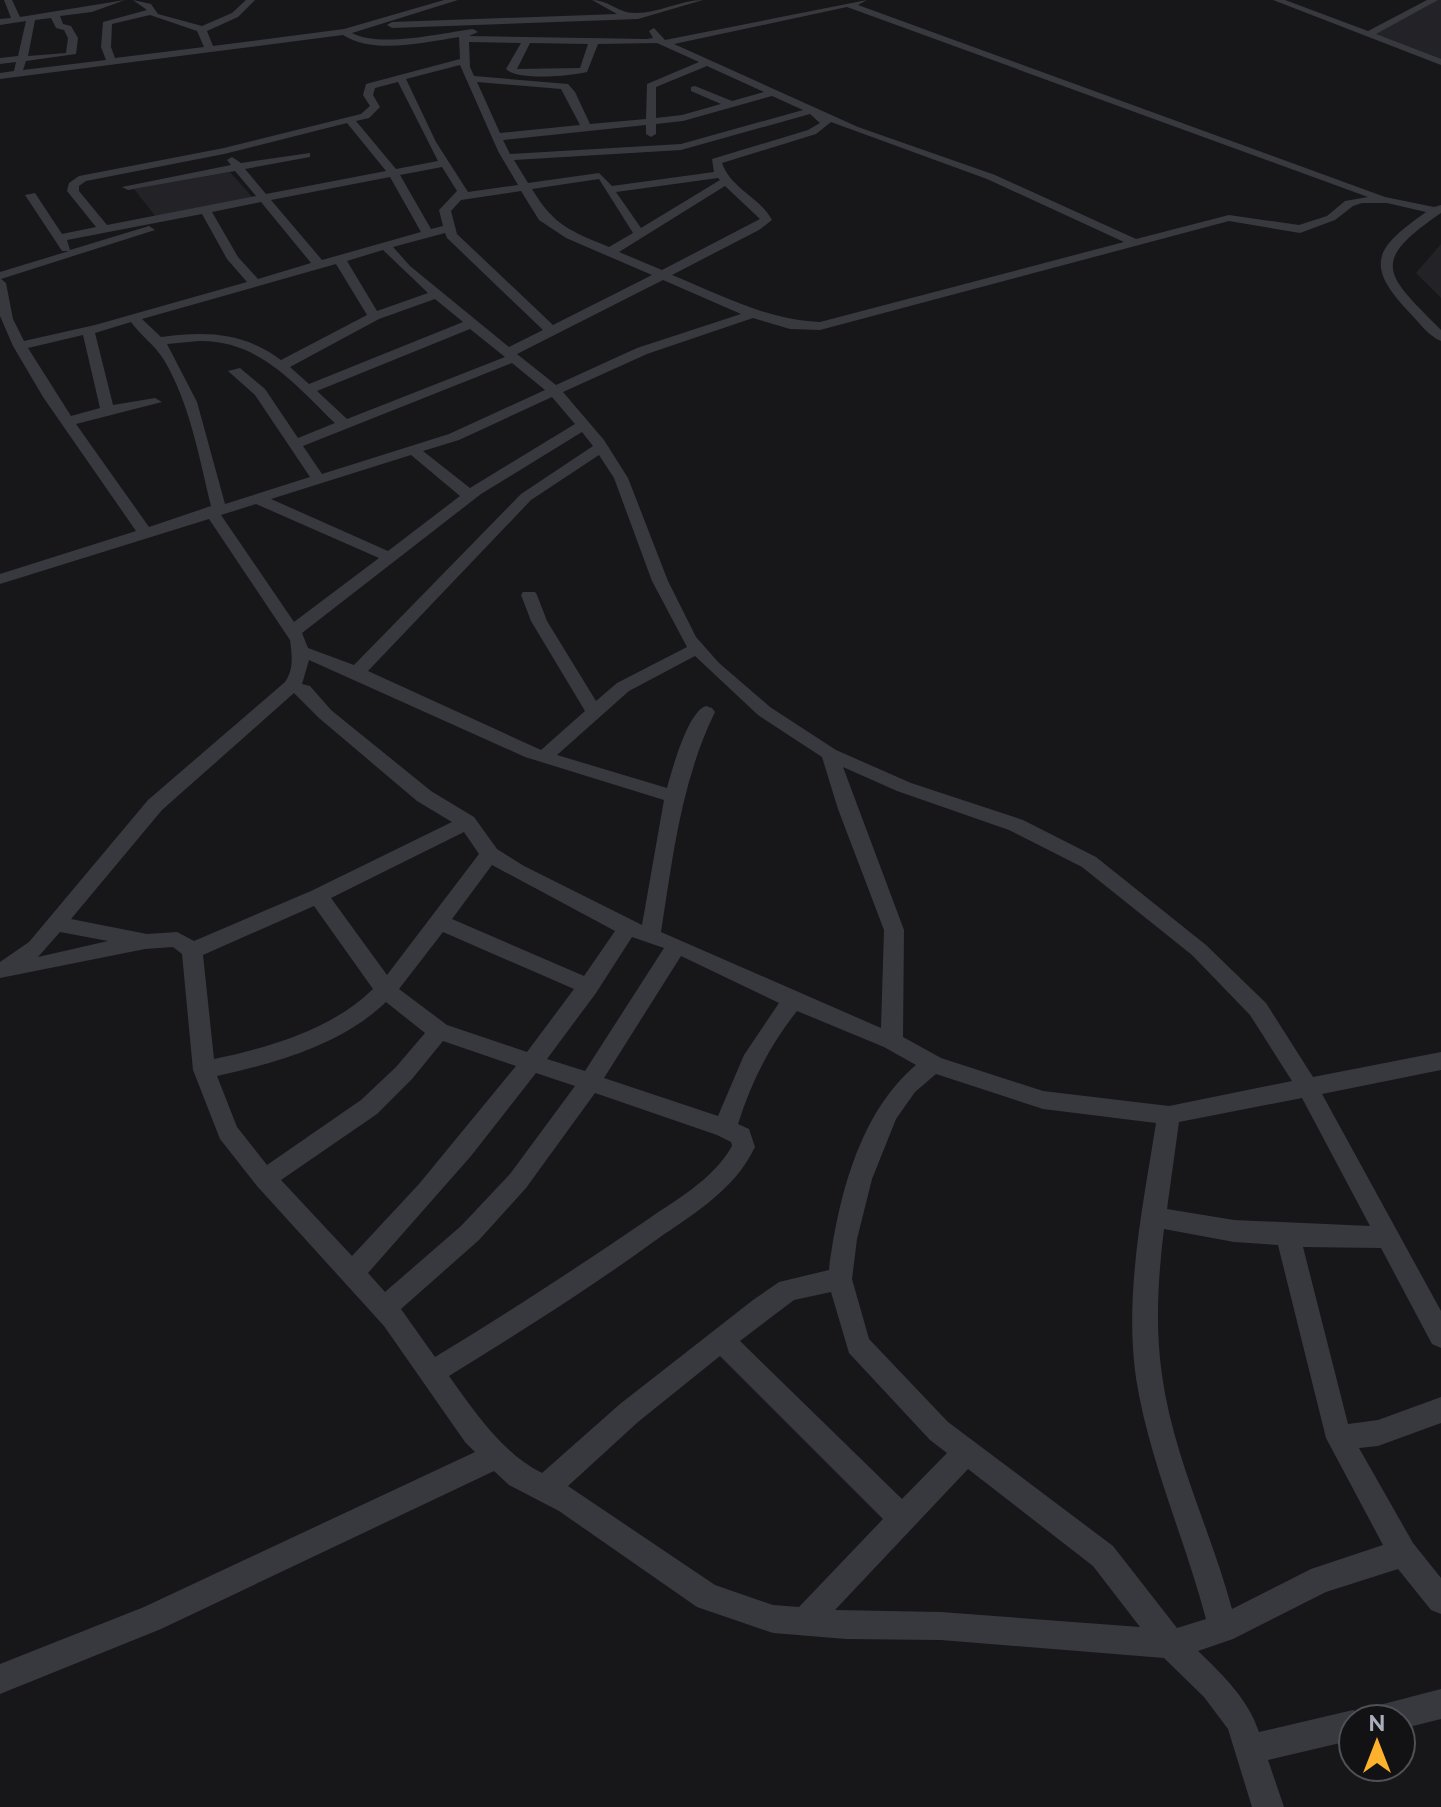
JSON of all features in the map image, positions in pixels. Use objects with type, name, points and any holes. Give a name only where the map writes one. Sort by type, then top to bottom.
[{"type":"street","points":[[8,0],[16,19]]},
{"type":"street","points":[[87,0],[120,0]]},
{"type":"street","points":[[0,22],[92,9],[120,0]]},
{"type":"street","points":[[137,0],[161,19],[205,34]]},
{"type":"street","points":[[95,52],[205,34],[235,15],[251,0]]},
{"type":"street","points":[[0,76],[345,32],[454,0]]},
{"type":"street","points":[[345,32],[355,40],[367,41],[465,36],[545,23],[643,15],[699,0]]},
{"type":"street","points":[[826,0],[1387,200],[1438,210]]},
{"type":"street","points":[[465,36],[661,42],[869,0]]},
{"type":"street","points":[[1277,0],[1441,62]]},
{"type":"street","points":[[1368,35],[1434,0]]},
{"type":"street","points":[[598,3],[646,26],[658,34],[661,42],[854,129],[991,177],[1135,243]]},
{"type":"street","points":[[398,7],[432,13],[517,9]]},
{"type":"street","points":[[112,62],[107,51],[108,22],[151,12]]},
{"type":"street","points":[[54,14],[59,26],[68,28],[73,38],[71,54]]},
{"type":"street","points":[[18,74],[20,59],[29,38],[31,17]]},
{"type":"street","points":[[368,26],[545,23],[646,26]]},
{"type":"street","points":[[205,34],[210,50]]},
{"type":"street","points":[[465,36],[464,61],[470,79],[506,157],[543,218],[570,235],[753,314],[790,325],[820,326],[1229,218],[1300,229],[1331,218],[1349,203],[1387,200]]},
{"type":"street","points":[[527,40],[511,69],[524,74],[584,70],[594,41]]},
{"type":"street","points":[[557,51],[562,40]]},
{"type":"street","points":[[0,61],[83,53]]},
{"type":"street","points":[[104,229],[73,191],[73,185],[83,178],[224,151],[350,120],[373,112],[375,107],[367,90],[370,86],[464,61]]},
{"type":"street","points":[[548,73],[552,62]]},
{"type":"street","points":[[656,149],[651,136],[651,86],[707,62]]},
{"type":"street","points":[[400,76],[431,142],[463,191],[445,210],[448,228],[480,265],[552,332]]},
{"type":"street","points":[[470,79],[564,86],[570,92],[585,126]]},
{"type":"street","points":[[695,89],[733,105]]},
{"type":"street","points":[[497,137],[683,118],[774,92]]},
{"type":"street","points":[[506,157],[656,149],[720,138],[812,110]]},
{"type":"street","points":[[295,444],[511,356],[766,220],[724,178],[716,161],[820,129],[826,123],[824,118],[812,110]]},
{"type":"street","points":[[350,120],[392,173],[428,235]]},
{"type":"street","points":[[289,135],[314,165]]},
{"type":"street","points":[[224,151],[319,265]]},
{"type":"street","points":[[583,153],[639,234]]},
{"type":"street","points":[[128,187],[306,155]]},
{"type":"street","points":[[59,238],[446,163]]},
{"type":"street","points":[[117,172],[136,198]]},
{"type":"street","points":[[323,175],[331,185]]},
{"type":"street","points":[[459,197],[599,176]]},
{"type":"street","points":[[609,190],[724,178]]},
{"type":"street","points":[[610,252],[724,178]]},
{"type":"street","points":[[31,195],[71,255]]},
{"type":"street","points":[[144,209],[152,220]]},
{"type":"street","points":[[1438,210],[1399,238],[1385,254],[1384,263],[1390,281],[1438,330]]},
{"type":"street","points":[[206,211],[233,259],[255,283]]},
{"type":"street","points":[[0,276],[124,240],[154,228],[171,217]]},
{"type":"street","points":[[20,346],[135,318],[448,228]]},
{"type":"street","points":[[387,248],[406,269],[554,391],[584,425],[621,478],[660,581],[689,639],[713,667],[764,711],[830,754],[904,787],[1016,825],[1089,862],[1199,950],[1258,1009],[1307,1086],[1441,1336]]},
{"type":"street","points":[[340,260],[374,316]]},
{"type":"street","points":[[0,283],[7,319],[20,346],[67,422],[145,533]]},
{"type":"street","points":[[279,367],[374,316],[437,294]]},
{"type":"street","points":[[0,579],[454,437],[642,351],[753,314]]},
{"type":"street","points":[[2,971],[36,947],[155,805],[276,698],[294,687],[302,662],[298,640],[215,510],[189,397],[159,341],[143,332],[135,318]]},
{"type":"street","points":[[306,390],[473,323]]},
{"type":"street","points":[[88,330],[107,410]]},
{"type":"street","points":[[159,341],[184,338],[238,341],[279,367],[345,425]]},
{"type":"street","points":[[235,371],[260,392],[318,479]]},
{"type":"street","points":[[67,422],[107,410],[155,402]]},
{"type":"street","points":[[292,632],[470,496],[584,425]]},
{"type":"street","points":[[357,672],[526,497],[601,447]]},
{"type":"street","points":[[413,450],[470,496]]},
{"type":"street","points":[[256,498],[390,557]]},
{"type":"street","points":[[529,595],[539,621],[594,712]]},
{"type":"street","points":[[545,756],[623,687],[697,648]]},
{"type":"street","points":[[300,651],[340,662],[488,735],[614,780],[673,796]]},
{"type":"street","points":[[294,687],[304,690],[325,714],[424,796],[467,822],[490,854],[628,928],[677,945],[793,1001],[892,1041],[933,1064],[1043,1100],[1169,1115],[1441,1061]]},
{"type":"street","points":[[650,936],[673,796],[692,735],[706,712]]},
{"type":"street","points":[[830,754],[847,809],[894,930],[892,1041]]},
{"type":"street","points":[[192,951],[318,896],[467,822]]},
{"type":"street","points":[[204,1070],[267,1057],[310,1040],[370,1004],[490,854]]},
{"type":"street","points":[[318,896],[385,989],[409,1011],[439,1031],[725,1128],[741,1136],[744,1147],[735,1167],[570,1288],[432,1373]]},
{"type":"street","points":[[437,921],[589,987]]},
{"type":"street","points":[[56,924],[151,942]]},
{"type":"street","points":[[353,1272],[409,1213],[530,1062],[589,987],[628,928]]},
{"type":"street","points":[[2,971],[28,969],[151,942],[177,940],[192,951],[204,1070],[228,1132],[265,1179],[384,1308],[474,1433],[519,1476],[569,1501],[707,1597],[773,1619],[941,1626],[1171,1644],[1223,1629],[1321,1579],[1403,1553]]},
{"type":"street","points":[[384,1308],[470,1233],[518,1181],[590,1082],[677,945]]},
{"type":"street","points":[[725,1128],[739,1082],[758,1047],[793,1001]]},
{"type":"street","points":[[265,1179],[369,1107],[404,1073],[439,1031]]},
{"type":"street","points":[[933,1064],[907,1086],[886,1115],[860,1179],[845,1239],[840,1279],[858,1345],[939,1431],[1103,1556],[1171,1644],[1214,1687],[1240,1721],[1268,1807]]},
{"type":"street","points":[[1169,1115],[1155,1217],[1146,1345],[1163,1436],[1210,1574],[1223,1629]]},
{"type":"street","points":[[1155,1217],[1234,1231],[1388,1237]]},
{"type":"street","points":[[1288,1235],[1339,1438],[1403,1553],[1441,1600]]},
{"type":"street","points":[[545,1489],[629,1413],[788,1290],[840,1279]]},
{"type":"street","points":[[721,1340],[903,1519]]},
{"type":"street","points":[[1339,1438],[1378,1433],[1441,1410]]},
{"type":"street","points":[[804,1622],[966,1452]]},
{"type":"street","points":[[0,1679],[164,1613],[444,1483],[497,1455]]},
{"type":"street","points":[[1417,1710],[1441,1704]]},
{"type":"street","points":[[1249,1749],[1337,1729]]},
{"type":"shaded area","points":[[1441,0],[1441,60],[1372,34]]},
{"type":"shaded area","points":[[230,172],[253,198],[156,217],[134,189]]},
{"type":"shaded area","points":[[1441,244],[1441,298],[1416,273]]}]
